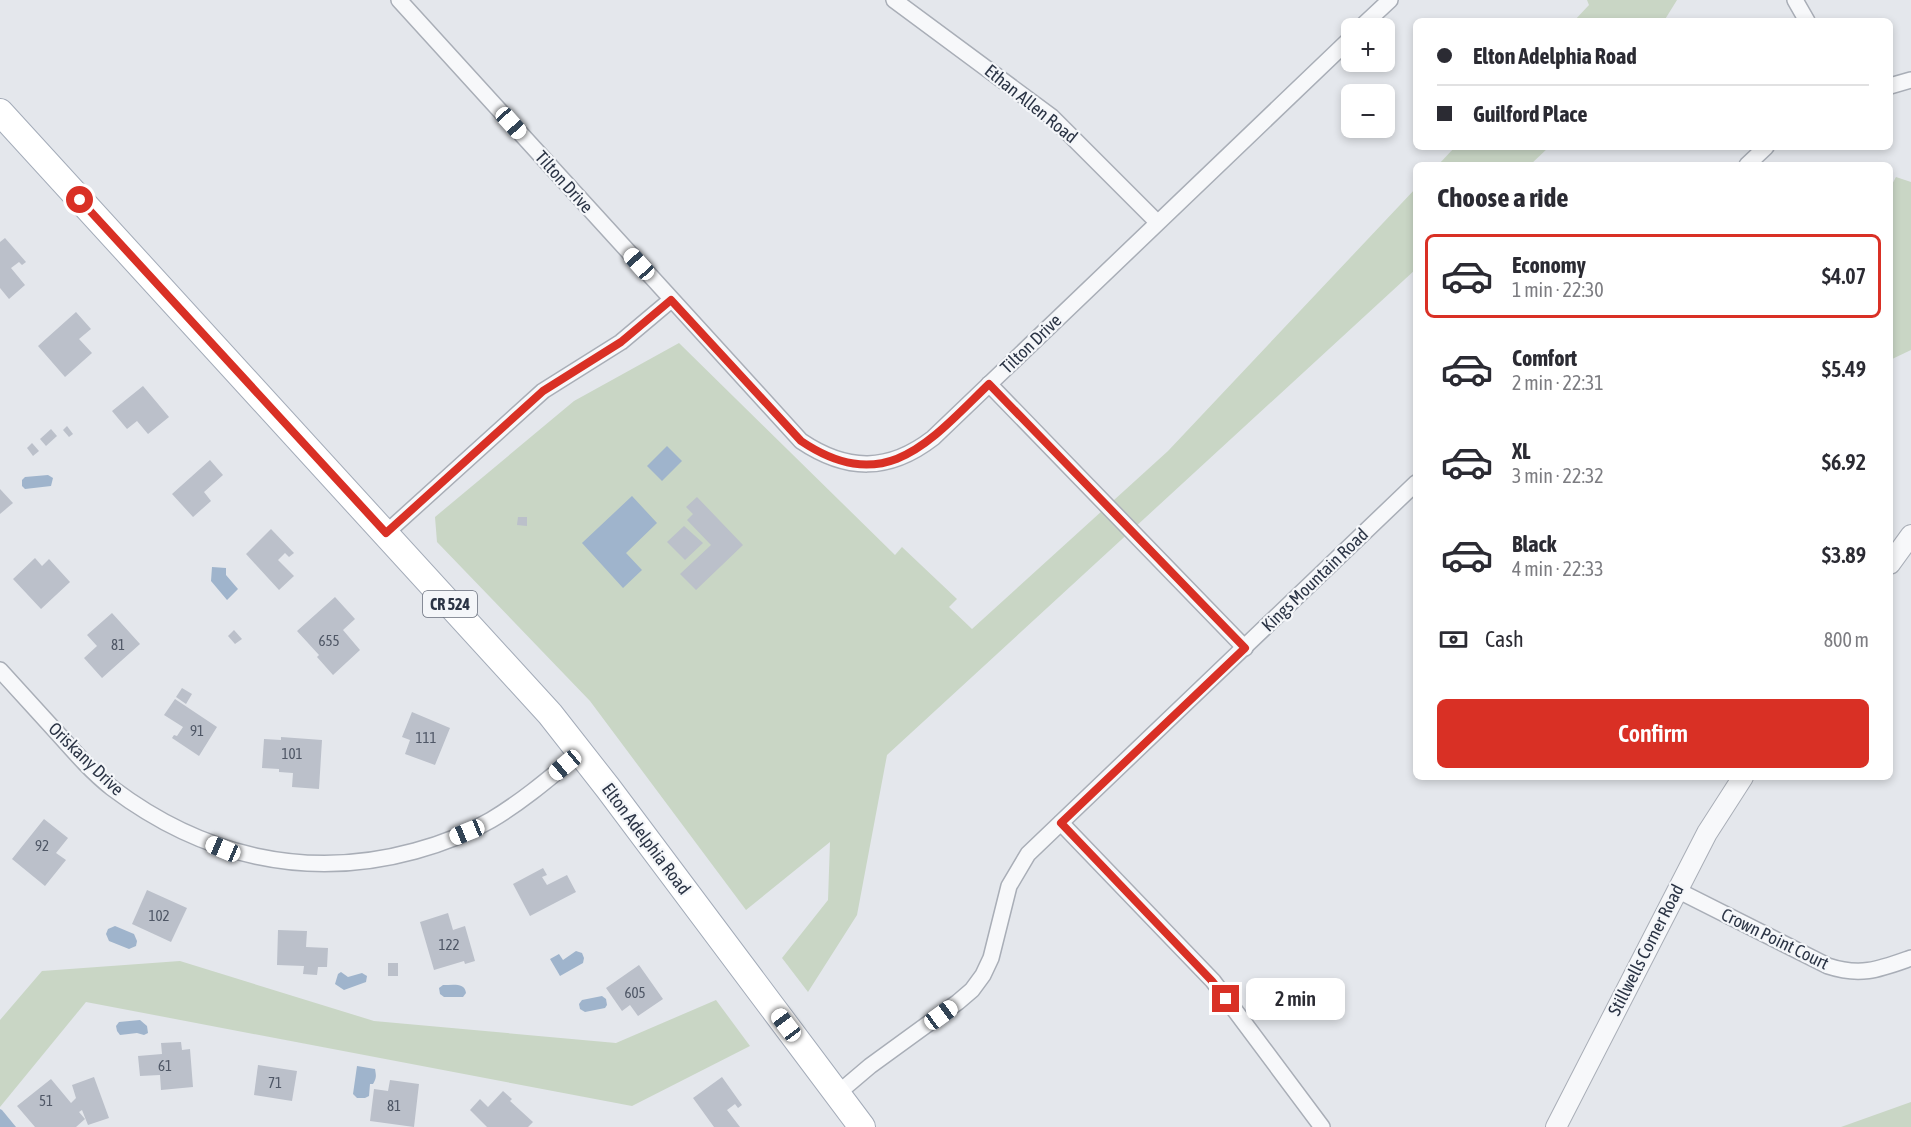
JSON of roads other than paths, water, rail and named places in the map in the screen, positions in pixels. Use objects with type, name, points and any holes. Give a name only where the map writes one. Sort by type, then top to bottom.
[{"type":"main road","name":"Elton Adelphia Road","points":[[0,112],[550,714],[581,752],[862,1127]]},
{"type":"street","name":"Tilton Drive","points":[[399,0],[801,441],[820,453],[852,464],[880,463],[910,454],[933,438],[1341,47]]},
{"type":"street","name":"Ethan Allen Road","points":[[894,0],[1052,117],[1157,222]]},
{"type":"street","points":[[1371,18],[1390,0]]},
{"type":"street","points":[[1795,0],[1805,18]]},
{"type":"street","points":[[1893,85],[1911,80]]},
{"type":"street","points":[[1750,162],[1763,150]]},
{"type":"street","points":[[386,533],[543,391],[621,342],[671,300]]},
{"type":"street","points":[[989,384],[1245,648]]},
{"type":"street","name":"Kings Mountain Road","points":[[837,1094],[870,1066],[972,990],[983,975],[991,958],[1007,892],[1028,854],[1413,486]]},
{"type":"street","points":[[1893,560],[1911,535]]},
{"type":"street","name":"Oriskany Drive","points":[[0,670],[81,759],[123,796],[180,830],[223,849],[273,861],[315,864],[360,862],[388,858],[439,844],[467,832],[512,807],[581,752]]},
{"type":"street","name":"Stillwells Corner Road","points":[[1556,1127],[1707,833],[1741,780]]},
{"type":"street","points":[[1061,823],[1212,981],[1322,1127]]},
{"type":"street","name":"Crown Point Court","points":[[1677,890],[1842,971],[1857,973],[1878,970],[1911,958]]},
{"type":"water","points":[[667,446],[682,461],[662,481],[647,466]]},
{"type":"water","points":[[48,475],[53,478],[51,486],[25,489],[22,486],[22,480],[25,477]]},
{"type":"water","points":[[632,496],[657,523],[626,553],[642,570],[623,588],[582,543]]},
{"type":"water","points":[[212,567],[226,568],[226,575],[238,589],[227,600],[211,581]]},
{"type":"water","points":[[115,926],[134,934],[137,941],[136,946],[129,949],[109,941],[106,934],[108,929]]},
{"type":"water","points":[[576,951],[582,953],[583,963],[560,976],[550,959],[559,954],[563,960]]},
{"type":"water","points":[[341,972],[348,977],[362,973],[367,976],[366,982],[344,990],[335,984]]},
{"type":"water","points":[[443,985],[461,986],[466,993],[463,997],[444,997],[440,994],[439,988]]},
{"type":"water","points":[[602,996],[606,999],[605,1008],[585,1012],[580,1009],[579,1004],[582,1000]]},
{"type":"water","points":[[140,1020],[147,1026],[148,1033],[120,1035],[117,1031],[116,1026],[119,1022]]},
{"type":"water","points":[[357,1066],[375,1069],[375,1080],[373,1084],[370,1084],[369,1096],[365,1098],[357,1098],[353,1094]]},
{"type":"water","points":[[0,1109],[2,1110],[16,1127],[0,1127]]}]
